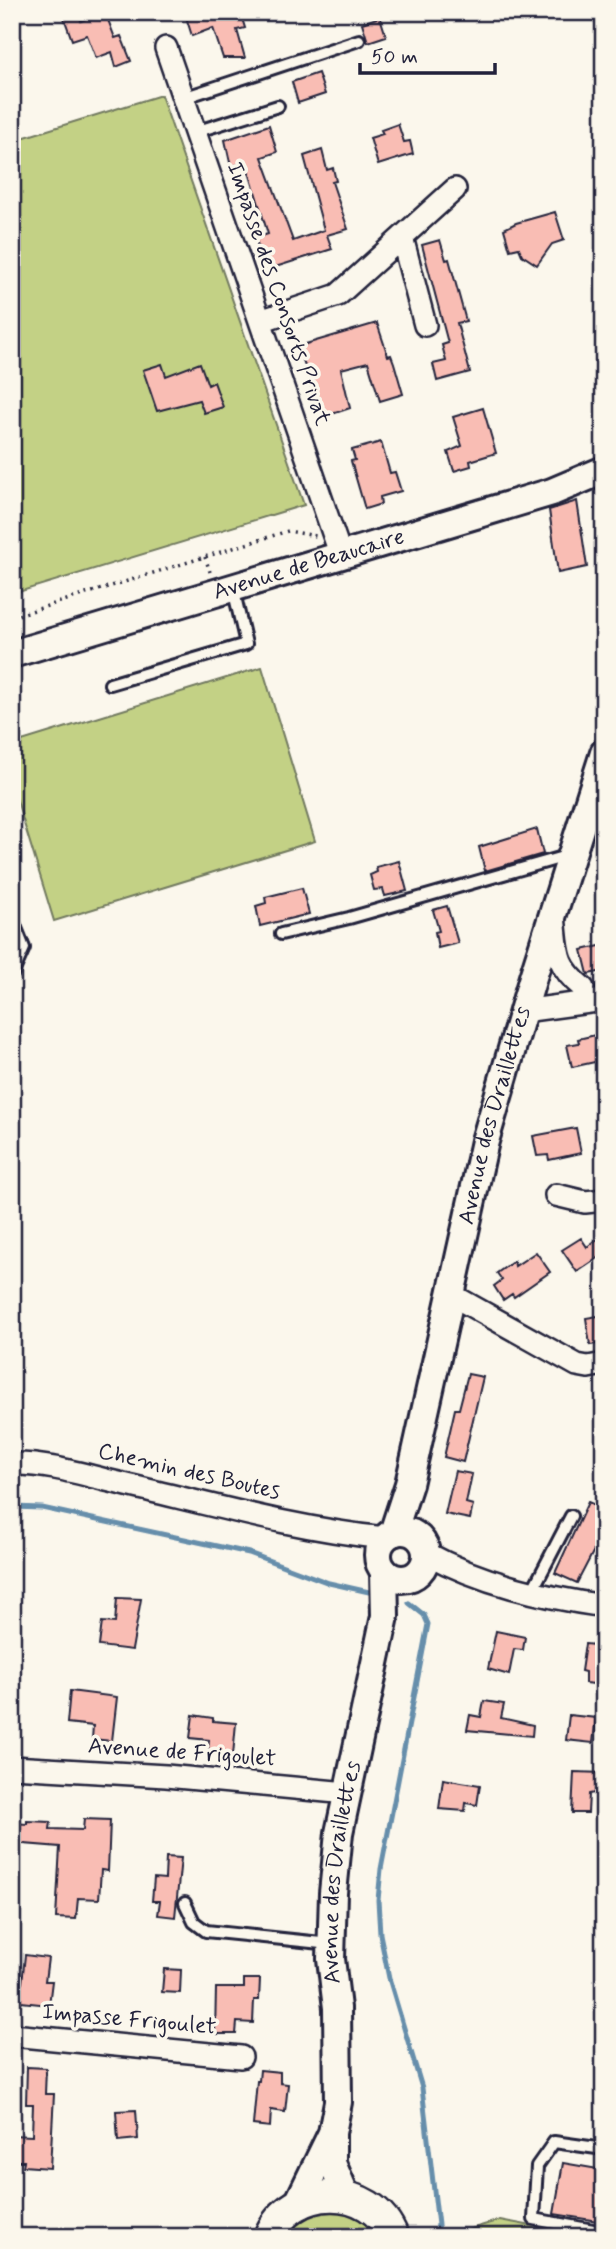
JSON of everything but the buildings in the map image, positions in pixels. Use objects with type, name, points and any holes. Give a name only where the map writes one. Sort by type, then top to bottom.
[{"type":"main road","points":[[267,2235],[282,2215],[299,2203],[330,2194],[365,2203],[380,2216],[393,2237]]},
{"type":"street","name":"Impasse des Consorts Privat","points":[[166,48],[338,548]]},
{"type":"street","points":[[260,321],[338,295],[454,189]]},
{"type":"street","points":[[402,237],[425,325]]},
{"type":"street","name":"Avenue de Beaucaire","points":[[12,654],[233,588],[338,548],[552,492],[604,470]]},
{"type":"street","name":"Avenue des Draillettes","points":[[346,2196],[332,2163],[332,2133],[338,2102],[339,2071],[331,1944],[339,1833],[401,1553],[409,1484],[485,1141],[533,977],[604,753]]},
{"type":"street","points":[[554,915],[559,961],[568,976],[593,989]]},
{"type":"street","points":[[533,977],[593,989]]},
{"type":"street","points":[[523,1012],[604,1000]]},
{"type":"street","points":[[555,1195],[584,1202],[604,1200]]},
{"type":"street","points":[[450,1294],[577,1365],[588,1367],[604,1364]]},
{"type":"street","name":"Chemin des Boutes","points":[[12,1464],[73,1473],[354,1535],[401,1553],[531,1593],[604,1606]]},
{"type":"street","name":"Avenue de Frigoulet","points":[[12,1768],[166,1776],[347,1793]]},
{"type":"street","name":"Impasse Frigoulet","points":[[12,2035],[241,2057]]},
{"type":"street","name":"Avenue des Draillettes","points":[[299,2203],[332,2133]]},
{"type":"lane","points":[[183,98],[359,40]]},
{"type":"lane","points":[[195,132],[278,106]]},
{"type":"lane","points":[[110,684],[246,645],[233,588]]},
{"type":"lane","points":[[282,934],[349,918],[573,854]]},
{"type":"lane","points":[[12,918],[24,948],[12,975]]},
{"type":"lane","points":[[531,1593],[571,1516]]},
{"type":"lane","points":[[185,1903],[194,1922],[206,1931],[331,1944]]},
{"type":"lane","points":[[604,2149],[554,2142],[537,2166],[534,2219],[604,2232]]},
{"type":"path","points":[[12,617],[288,531],[338,548]]},
{"type":"green space","points":[[161,95],[304,505],[12,594],[12,141]]},
{"type":"green space","points":[[262,667],[315,841],[54,921],[12,784],[12,744]]},
{"type":"green space","points":[[325,2209],[355,2216],[366,2224],[376,2237],[286,2237],[303,2220]]},
{"type":"green space","points":[[500,2220],[590,2237],[454,2237],[454,2234]]},
{"type":"waterway","points":[[12,1507],[42,1508],[249,1553],[329,1583],[369,1592]]},
{"type":"waterway","points":[[409,1603],[424,1615],[428,1624],[381,1869],[378,1900],[380,1934],[389,1978],[422,2088],[438,2225],[436,2237]]}]
